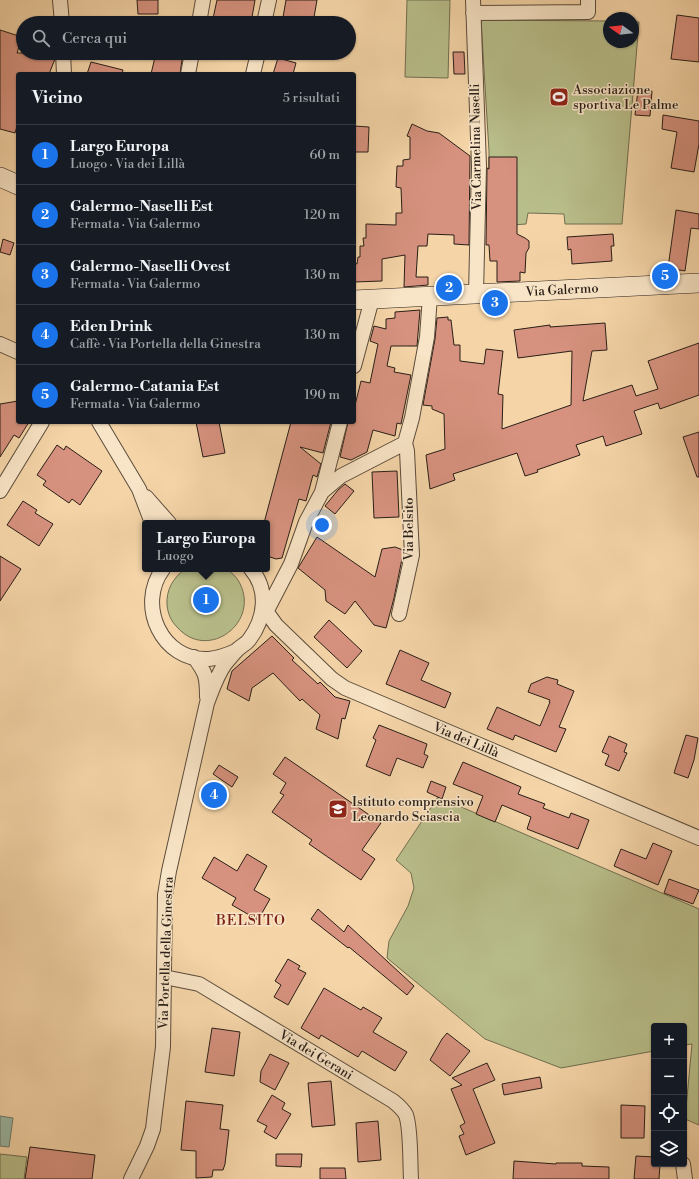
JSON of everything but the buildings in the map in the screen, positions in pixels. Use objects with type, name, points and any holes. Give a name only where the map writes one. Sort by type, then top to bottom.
[{"type":"main road","points":[[0,177],[16,184]]},
{"type":"main road","name":"Via Galermo","points":[[363,299],[699,283]]},
{"type":"street","points":[[60,0],[61,16]]},
{"type":"street","points":[[200,16],[203,0]]},
{"type":"street","points":[[266,16],[269,0]]},
{"type":"street","points":[[473,6],[588,12],[588,0]]},
{"type":"street","name":"Via Carmelina Naselli","points":[[473,6],[479,166],[476,294]]},
{"type":"street","points":[[63,60],[64,72]]},
{"type":"street","points":[[188,72],[191,60]]},
{"type":"street","points":[[253,72],[256,60]]},
{"type":"street","name":"Via Belsito","points":[[399,614],[412,555],[407,451],[405,443],[412,418],[427,337],[430,296]]},
{"type":"street","points":[[356,351],[363,299]]},
{"type":"street","points":[[100,424],[139,489],[151,520]]},
{"type":"street","points":[[207,703],[225,664],[236,651],[248,641],[258,626],[265,606],[280,588],[291,564],[306,522],[322,492],[339,424]]},
{"type":"street","points":[[0,491],[42,425]]},
{"type":"street","points":[[322,492],[341,476],[405,443]]},
{"type":"street","points":[[139,489],[166,520]]},
{"type":"street","points":[[160,572],[153,589],[151,604],[159,632],[168,643],[180,652],[194,657],[208,659],[223,656],[236,651]]},
{"type":"street","points":[[253,572],[261,587],[265,606]]},
{"type":"street","points":[[261,587],[267,589],[280,588]]},
{"type":"street","name":"Via dei Lillà","points":[[265,606],[276,626],[332,679],[345,688],[699,838]]},
{"type":"street","points":[[194,657],[203,669],[207,679],[207,703]]},
{"type":"street","name":"Via Portella della Ginestra","points":[[131,1179],[147,1146],[153,1129],[163,1047],[165,895],[169,871],[207,703]]},
{"type":"street","name":"Via dei Gerani","points":[[164,978],[199,984],[393,1101],[406,1115],[411,1179]]},
{"type":"street","points":[[684,1167],[685,1179]]},
{"type":"green space","points":[[407,0],[450,0],[448,78],[405,77]]},
{"type":"green space","name":"Associazione sportiva Le Palme","points":[[481,20],[603,21],[603,48],[637,48],[622,224],[565,224],[564,214],[528,213],[526,224],[512,225],[489,200],[489,151]]},
{"type":"green space","points":[[182,572],[231,572],[238,580],[244,595],[243,610],[238,622],[228,632],[217,639],[203,641],[190,637],[173,622],[167,608],[169,589],[177,576]]},
{"type":"green space","points":[[438,797],[699,909],[699,1125],[687,1120],[687,1098],[692,1044],[687,1045],[687,1023],[651,1023],[651,1052],[561,1068],[485,1039],[387,958],[389,941],[408,906],[414,888],[411,873],[396,860]]},
{"type":"green space","points":[[0,1154],[27,1157],[24,1179],[0,1179]]},
{"type":"shaded area","points":[[205,592],[212,595],[215,602],[212,609],[205,612],[198,609],[195,602],[198,595]]},
{"type":"shaded area","points":[[0,1116],[13,1118],[9,1147],[0,1146]]},
{"type":"place","name":"Associazione sportiva Le Palme","points":[[559,97]]},
{"type":"place","name":"Galermo-Catania Est","points":[[665,276]]},
{"type":"place","name":"Galermo-Naselli Est","points":[[449,288]]},
{"type":"place","name":"Galermo-Naselli Ovest","points":[[495,303]]},
{"type":"place","name":"Largo Europa","points":[[206,600]]},
{"type":"place","name":"Eden Drink","points":[[214,795]]},
{"type":"place","name":"Istituto comprensivo Leonardo Sciascia","points":[[338,809]]},
{"type":"district","name":"BELSITO","points":[[251,921]]}]
